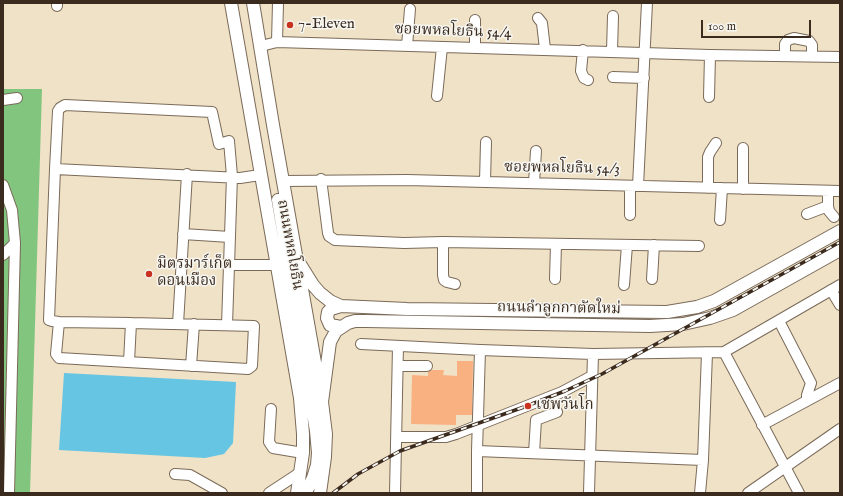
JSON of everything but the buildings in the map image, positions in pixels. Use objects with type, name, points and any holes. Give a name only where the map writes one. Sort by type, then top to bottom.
[{"type":"main road","name":"ถนนพหลโยธิน","points":[[231,3],[300,398],[303,453],[297,493]]},
{"type":"main road","name":"ถนนพหลโยธิน","points":[[253,3],[322,402],[326,434],[320,493]]},
{"type":"main road","points":[[239,47],[260,46]]},
{"type":"main road","points":[[277,145],[276,183],[316,431],[318,453],[317,465],[313,478],[308,490],[304,493]]},
{"type":"main road","name":"ถนนลำลูกกาตัดใหม่","points":[[298,261],[320,293],[330,301],[341,306],[407,309],[651,312],[680,310],[706,304],[725,296],[840,231]]},
{"type":"main road","name":"ถนนลำลูกกาตัดใหม่","points":[[341,327],[355,321],[650,326],[683,324],[710,318],[733,310],[840,250]]},
{"type":"main road","points":[[341,306],[331,309],[328,312],[327,318],[330,325],[341,327]]},
{"type":"main road","points":[[322,402],[330,342],[333,335],[341,327]]},
{"type":"street","points":[[277,42],[278,3]]},
{"type":"street","points":[[630,215],[644,78],[647,3]]},
{"type":"street","points":[[407,46],[410,9]]},
{"type":"street","points":[[612,51],[613,16]]},
{"type":"street","points":[[538,18],[542,23],[545,49]]},
{"type":"street","points":[[475,20],[475,48]]},
{"type":"street","points":[[785,56],[785,44],[788,40],[794,38],[809,41],[812,45],[812,56]]},
{"type":"street","name":"ซอยพหลโยธิน 54/4","points":[[260,46],[277,42],[710,55],[840,57]]},
{"type":"street","points":[[437,96],[442,47]]},
{"type":"street","points":[[583,50],[581,70],[584,78],[588,80]]},
{"type":"street","points":[[709,97],[710,55]]},
{"type":"street","points":[[613,77],[644,78]]},
{"type":"street","points":[[3,100],[17,98]]},
{"type":"street","points":[[59,322],[56,354],[59,358],[248,369],[252,366],[254,326],[194,324],[178,324],[131,323],[59,322],[52,322],[49,320],[58,111],[65,105],[212,112],[218,144],[229,141],[232,176],[227,325]]},
{"type":"street","points":[[485,182],[486,142]]},
{"type":"street","points":[[708,188],[708,157],[716,143]]},
{"type":"street","points":[[743,148],[743,189]]},
{"type":"street","points":[[534,183],[536,151]]},
{"type":"street","points":[[55,169],[232,176],[240,178],[260,175]]},
{"type":"street","points":[[178,324],[187,174]]},
{"type":"street","points":[[321,179],[328,233],[332,238],[340,241],[699,246]]},
{"type":"street","name":"ซอยพหลโยธิน 54/3","points":[[283,180],[321,179],[534,183],[840,192]]},
{"type":"street","points":[[3,185],[12,210],[15,243],[7,444],[9,493]]},
{"type":"street","points":[[720,220],[722,188]]},
{"type":"street","points":[[828,191],[829,211],[834,217]]},
{"type":"street","points":[[807,214],[828,206]]},
{"type":"street","points":[[183,234],[230,237]]},
{"type":"street","points":[[443,242],[444,280],[455,284]]},
{"type":"street","points":[[3,255],[15,243]]},
{"type":"street","points":[[555,279],[556,244]]},
{"type":"street","points":[[624,285],[627,245]]},
{"type":"street","points":[[652,279],[654,245]]},
{"type":"street","points":[[229,266],[276,265]]},
{"type":"street","points":[[360,344],[593,354],[724,352],[835,288],[840,306]]},
{"type":"street","points":[[779,321],[811,383],[808,400]]},
{"type":"street","points":[[129,362],[131,323]]},
{"type":"street","points":[[191,366],[194,324]]},
{"type":"street","points":[[395,493],[398,346]]},
{"type":"street","points":[[477,493],[476,451],[480,350]]},
{"type":"street","points":[[724,352],[799,493]]},
{"type":"street","points":[[700,493],[703,460],[707,353]]},
{"type":"street","points":[[589,493],[593,354]]},
{"type":"street","points":[[398,366],[427,366]]},
{"type":"street","points":[[396,437],[446,437],[562,392],[592,376]]},
{"type":"street","points":[[762,425],[840,383]]},
{"type":"street","points":[[271,409],[269,442],[272,448],[303,453]]},
{"type":"street","points":[[534,453],[536,420],[557,412]]},
{"type":"street","points":[[748,493],[840,429]]},
{"type":"street","points":[[476,451],[703,460]]},
{"type":"street","points":[[269,493],[301,472]]},
{"type":"street","points":[[175,474],[190,475],[222,493]]},
{"type":"green space","points":[[3,89],[42,89],[30,493],[3,493]]},
{"type":"water","points":[[64,373],[236,382],[233,443],[224,454],[205,458],[59,450]]},
{"type":"railway","points":[[333,493],[358,474],[400,451],[524,407],[565,391],[602,374],[840,242]]},
{"type":"place","name":"7-Eleven","points":[[290,25]]},
{"type":"place","name":"มิตรมาร์เก็ต ดอนเมือง","points":[[149,274]]},
{"type":"place","name":"เซพวันโก","points":[[528,406]]}]
